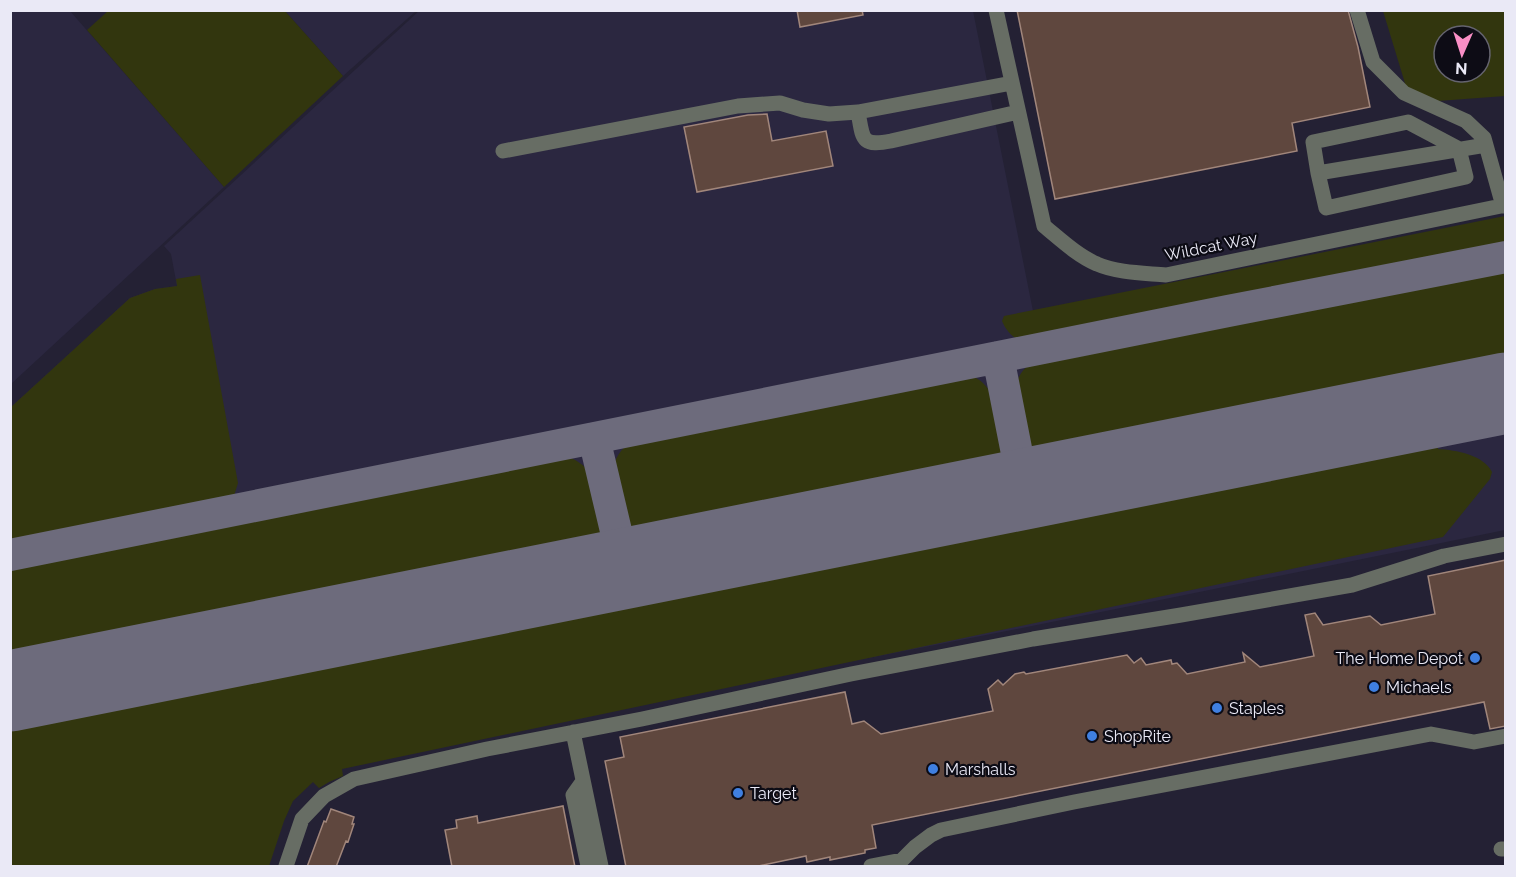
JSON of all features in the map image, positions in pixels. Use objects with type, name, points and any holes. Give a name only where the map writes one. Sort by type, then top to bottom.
[{"type":"lane","name":"Wildcat Way","points":[[996,10],[1044,226],[1070,247],[1098,265],[1123,271],[1166,274],[1504,205]]},
{"type":"lane","points":[[1357,10],[1373,62],[1404,93],[1466,121],[1484,138],[1504,205]]},
{"type":"lane","points":[[503,151],[738,106],[780,103],[829,114],[858,112],[1012,83]]},
{"type":"lane","points":[[858,112],[863,136],[866,141],[872,143],[891,141],[1018,112]]},
{"type":"lane","points":[[1408,122],[1459,149],[1466,177],[1326,208],[1318,173],[1313,141],[1408,122]]},
{"type":"lane","points":[[1318,173],[1486,145]]},
{"type":"lane","points":[[286,867],[302,819],[324,796],[354,779],[487,749],[642,719],[851,674],[1022,641],[1352,585],[1444,556],[1506,544]]},
{"type":"lane","points":[[573,732],[601,867]]},
{"type":"lane","points":[[871,867],[902,860],[915,847],[941,830],[1074,802],[1431,734],[1474,742],[1506,736]]},
{"type":"lane","points":[[583,781],[573,795],[588,867]]},
{"type":"shaded area","points":[[11,10],[70,11],[224,187],[11,384]]},
{"type":"shaded area","points":[[285,11],[416,11],[343,76]]},
{"type":"shaded area","points":[[419,11],[973,11],[1034,316],[1505,222],[1505,530],[750,681],[11,833],[11,407],[130,298],[155,289],[177,286],[171,254],[164,246]]},
{"type":"green space","points":[[108,11],[285,11],[343,76],[224,187],[87,30]]},
{"type":"green space","points":[[1383,11],[1505,11],[1505,96],[1411,103]]},
{"type":"green space","points":[[1505,216],[1505,248],[1035,343],[1015,338],[1002,321],[1004,316]]},
{"type":"green space","points":[[1505,268],[1505,357],[1033,452],[1028,449],[1024,440],[1015,390],[1022,372],[1037,361]]},
{"type":"green space","points":[[200,275],[238,483],[234,496],[224,506],[11,548],[11,407],[130,298],[155,289],[177,286],[176,279]]},
{"type":"green space","points":[[959,375],[972,377],[982,382],[990,391],[998,415],[1004,457],[631,532],[626,530],[613,471],[619,454],[632,441]]},
{"type":"green space","points":[[1437,440],[1438,449],[1461,452],[1476,458],[1483,461],[1492,472],[1490,479],[1443,537],[342,769],[343,776],[319,788],[313,782],[293,801],[269,866],[11,866],[11,725]]},
{"type":"green space","points":[[563,455],[580,463],[592,476],[602,529],[600,538],[11,656],[11,568]]},
{"type":"building","points":[[797,10],[862,10],[863,15],[800,27]]},
{"type":"building","points":[[1017,10],[1348,10],[1370,107],[1292,123],[1297,151],[1055,199]]},
{"type":"building","points":[[767,114],[772,141],[826,131],[833,166],[697,192],[684,127],[748,115]]},
{"type":"building","points":[[1506,560],[1506,726],[1490,729],[1484,702],[872,825],[876,848],[865,850],[865,853],[830,860],[830,857],[807,862],[806,856],[754,867],[626,867],[605,761],[624,757],[620,737],[845,692],[852,724],[864,721],[881,734],[993,711],[988,689],[998,680],[1003,685],[1015,674],[1024,672],[1026,674],[1127,655],[1134,663],[1141,658],[1146,665],[1171,660],[1172,664],[1177,663],[1187,674],[1245,662],[1243,653],[1260,667],[1314,656],[1305,615],[1315,613],[1323,625],[1370,616],[1381,625],[1435,614],[1428,576]]},
{"type":"building","points":[[563,806],[575,867],[452,867],[445,830],[457,828],[456,820],[477,816],[478,823]]},
{"type":"building","points":[[331,809],[354,817],[348,842],[346,841],[336,867],[307,867],[324,821],[326,822]]},
{"type":"taxiway","points":[[10,555],[1506,257]]},
{"type":"taxiway","points":[[998,357],[1024,489]]},
{"type":"taxiway","points":[[594,438],[625,569]]},
{"type":"runway","points":[[10,691],[1506,393]]},
{"type":"place","name":"The Home Depot","points":[[1475,658]]},
{"type":"place","name":"Michaels","points":[[1374,687]]},
{"type":"place","name":"Staples","points":[[1217,708]]},
{"type":"place","name":"ShopRite","points":[[1092,736]]},
{"type":"place","name":"Marshalls","points":[[933,769]]},
{"type":"place","name":"Target","points":[[738,793]]}]
